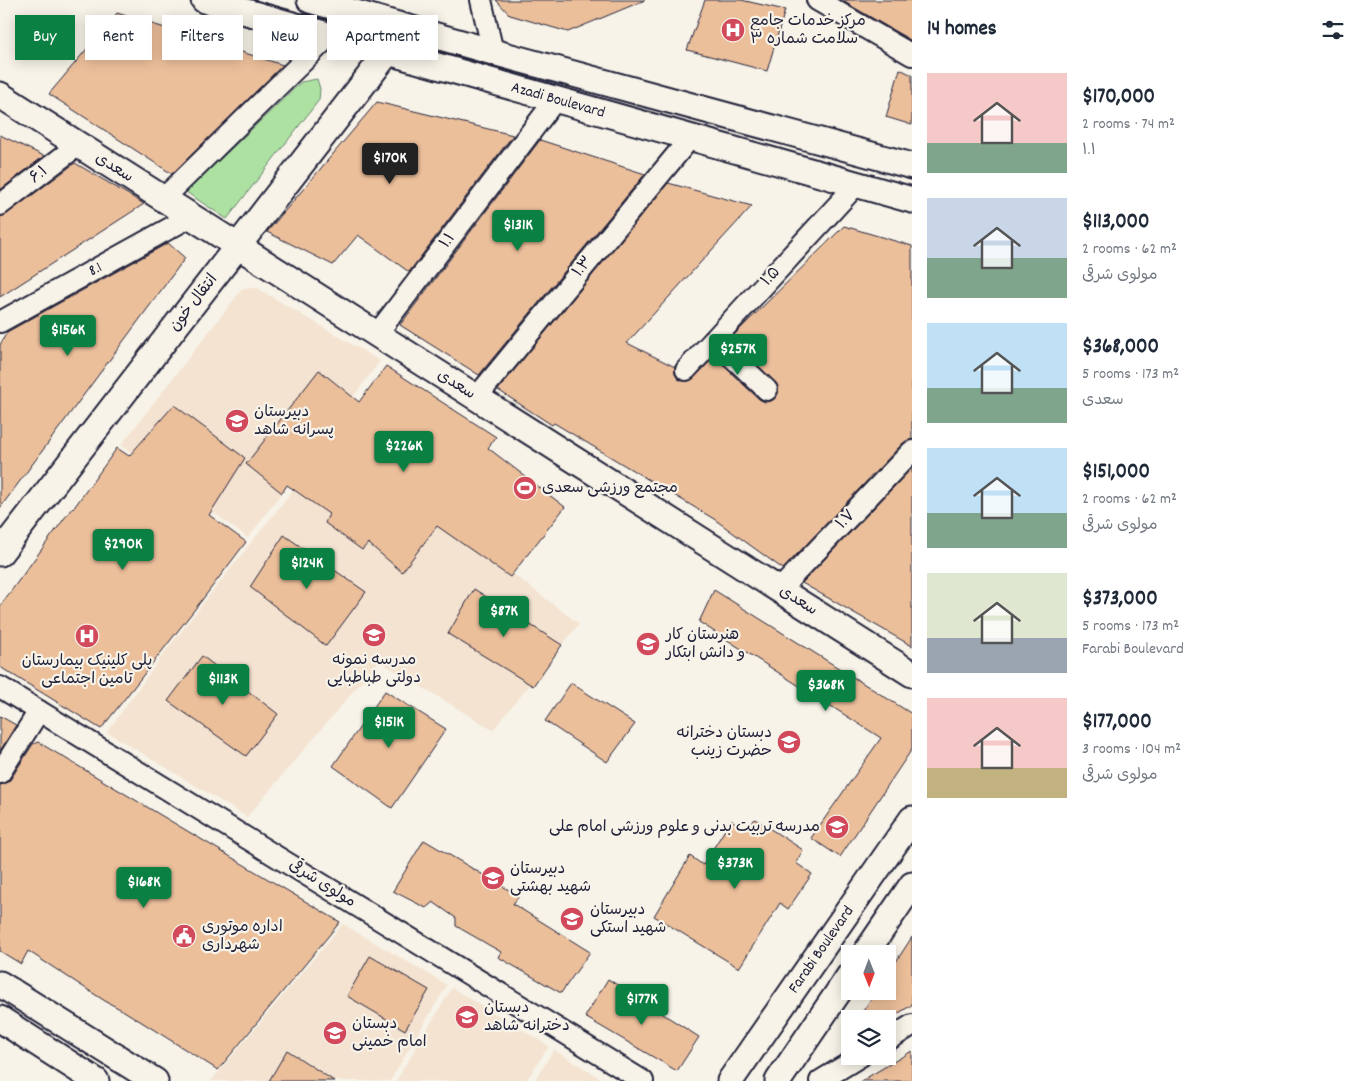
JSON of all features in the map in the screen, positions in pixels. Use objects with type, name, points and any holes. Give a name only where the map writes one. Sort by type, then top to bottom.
[{"type":"main road","name":"Azadi Boulevard","points":[[204,0],[327,35]]},
{"type":"main road","points":[[238,0],[249,0]]},
{"type":"main road","name":"Azadi Boulevard","points":[[310,0],[363,15]]},
{"type":"main road","points":[[346,0],[381,15]]},
{"type":"main road","name":"Azadi Boulevard","points":[[438,36],[912,166]]},
{"type":"main road","name":"انتقال خون","points":[[0,553],[382,60]]},
{"type":"main road","name":"Azadi Boulevard","points":[[417,60],[912,200]]},
{"type":"main road","name":"سعدی","points":[[0,96],[912,674]]},
{"type":"main road","name":"Farabi Boulevard","points":[[730,1081],[912,819]]},
{"type":"main road","points":[[871,945],[912,884]]},
{"type":"main road","points":[[0,984],[154,1081]]},
{"type":"main road","points":[[778,1081],[841,989]]},
{"type":"main road","points":[[0,1019],[96,1081]]},
{"type":"street","points":[[480,0],[493,52]]},
{"type":"street","points":[[817,0],[912,55]]},
{"type":"street","points":[[163,199],[327,39]]},
{"type":"street","name":"۱.۱","points":[[377,334],[556,99]]},
{"type":"street","name":"۱.۳","points":[[476,398],[690,137]]},
{"type":"street","name":"۶.۱","points":[[0,205],[78,145]]},
{"type":"street","name":"۱.۵","points":[[686,370],[857,184]]},
{"type":"street","name":"8.1","points":[[6,319],[190,216]]},
{"type":"street","points":[[0,334],[6,319]]},
{"type":"street","points":[[714,340],[767,390]]},
{"type":"street","name":"۱.۷","points":[[779,590],[912,451]]},
{"type":"street","name":"مولوی شرقی","points":[[0,686],[644,1081]]},
{"type":"street","points":[[0,773],[40,711]]},
{"type":"street","points":[[896,1035],[912,1026]]},
{"type":"street","points":[[820,1081],[846,1065]]},
{"type":"shaded area","name":"دبیرستان پسرانه شاهد","points":[[243,288],[257,288],[380,361],[248,538],[121,445]]},
{"type":"shaded area","name":"مدرسه نمونه دولتی طباطبایی","points":[[334,438],[579,624],[493,730],[379,661],[247,817],[107,732],[168,648]]},
{"type":"shaded area","name":"دبستان امام خمینی","points":[[343,924],[447,985],[390,1081],[211,1081]]},
{"type":"shaded area","name":"دبستان دخترانه شاهد","points":[[452,988],[549,1046],[526,1081],[396,1081]]},
{"type":"shaded area","points":[[554,1050],[605,1081],[534,1081]]},
{"type":"green space","points":[[317,79],[320,89],[319,100],[227,219],[186,192],[301,82]]},
{"type":"building","points":[[496,0],[645,0],[568,32],[510,15]]},
{"type":"building","points":[[705,0],[741,0],[785,10],[767,71],[687,50]]},
{"type":"building","points":[[841,0],[912,0],[912,41]]},
{"type":"building","points":[[152,24],[162,27],[162,60],[243,60],[243,52],[253,56],[253,60],[267,60],[283,65],[172,174],[49,94],[85,51],[85,60],[152,60]]},
{"type":"building","points":[[900,69],[912,75],[912,125],[886,117]]},
{"type":"building","points":[[377,102],[513,135],[409,272],[358,235],[333,265],[267,232]]},
{"type":"building","points":[[0,135],[44,156],[0,190]]},
{"type":"building","points":[[540,140],[645,174],[479,375],[400,325]]},
{"type":"building","points":[[75,163],[144,204],[0,297],[0,217],[7,214]]},
{"type":"building","points":[[668,183],[752,206],[627,343],[675,367],[675,374],[678,379],[683,381],[689,381],[694,378],[714,357],[759,399],[765,402],[771,401],[778,393],[778,387],[775,382],[730,339],[844,226],[912,246],[912,439],[903,443],[783,569],[714,519],[554,423],[552,425],[498,390]]},
{"type":"building","points":[[168,243],[185,258],[0,508],[0,345],[7,332]]},
{"type":"building","points":[[386,366],[496,437],[488,448],[565,507],[510,577],[437,526],[402,572],[368,543],[362,550],[325,523],[329,514],[287,485],[282,493],[246,464],[319,370],[359,402]]},
{"type":"building","points":[[174,405],[245,458],[209,515],[246,542],[101,729],[0,667],[0,606],[117,448],[129,456]]},
{"type":"building","points":[[912,468],[912,646],[802,583]]},
{"type":"building","points":[[284,535],[366,592],[326,646],[250,587]]},
{"type":"building","points":[[474,589],[562,645],[533,686],[448,634]]},
{"type":"building","points":[[714,590],[912,714],[912,749],[840,857],[811,838],[881,738],[699,622]]},
{"type":"building","points":[[202,656],[278,714],[246,756],[168,701]]},
{"type":"building","points":[[571,683],[635,724],[607,762],[545,721]]},
{"type":"building","points":[[385,691],[446,729],[392,808],[333,766]]},
{"type":"building","points":[[0,716],[16,725],[0,751]]},
{"type":"building","name":"اداره موتوری شهرداری","points":[[38,742],[340,922],[218,1070],[105,1001],[28,951],[21,964],[0,951],[0,785],[10,780],[33,744]]},
{"type":"building","points":[[755,819],[803,850],[796,863],[812,874],[788,909],[780,903],[739,968],[654,916],[690,856],[703,865],[731,820],[745,829]]},
{"type":"building","points":[[424,840],[519,896],[513,904],[590,952],[561,993],[498,957],[501,952],[456,926],[456,918],[433,902],[426,908],[393,891]]},
{"type":"building","points":[[912,937],[912,1005],[896,1015],[896,1010],[864,1010],[870,1000],[896,1000],[896,962]]},
{"type":"building","points":[[370,956],[429,990],[405,1030],[347,996]]},
{"type":"building","points":[[608,979],[699,1037],[677,1071],[585,1017]]},
{"type":"building","points":[[287,1050],[334,1081],[269,1081]]},
{"type":"building","points":[[912,1051],[912,1081],[861,1081],[888,1065],[896,1065],[896,1060]]},
{"type":"place","name":"مرکز خدمات جامع سلامت شماره ۳","points":[[733,30]]},
{"type":"place","name":"دبیرستان پسرانه شاهد","points":[[237,421]]},
{"type":"place","name":"مجتمع ورزشی سعدی","points":[[525,488]]},
{"type":"place","name":"مدرسه نمونه دولتی طباطبایی","points":[[374,635]]},
{"type":"place","name":"پلی کلینیک بیمارستان تامین اجتماعی","points":[[87,636]]},
{"type":"place","name":"هنرستان کار و دانش ابتکار","points":[[648,644]]},
{"type":"place","name":"دبستان دخترانه حضرت زینب","points":[[789,742]]},
{"type":"place","name":"مدرسه تربیت بدنی و علوم ورزشی امام علی","points":[[837,827]]},
{"type":"place","name":"دبیرستان شهید بهشتی","points":[[493,878]]},
{"type":"place","name":"دبیرستان شهید استکی","points":[[572,919]]},
{"type":"place","name":"اداره موتوری شهرداری","points":[[184,936]]},
{"type":"place","name":"دبستان دخترانه شاهد","points":[[467,1017]]},
{"type":"place","name":"دبستان امام خمینی","points":[[335,1033]]}]
